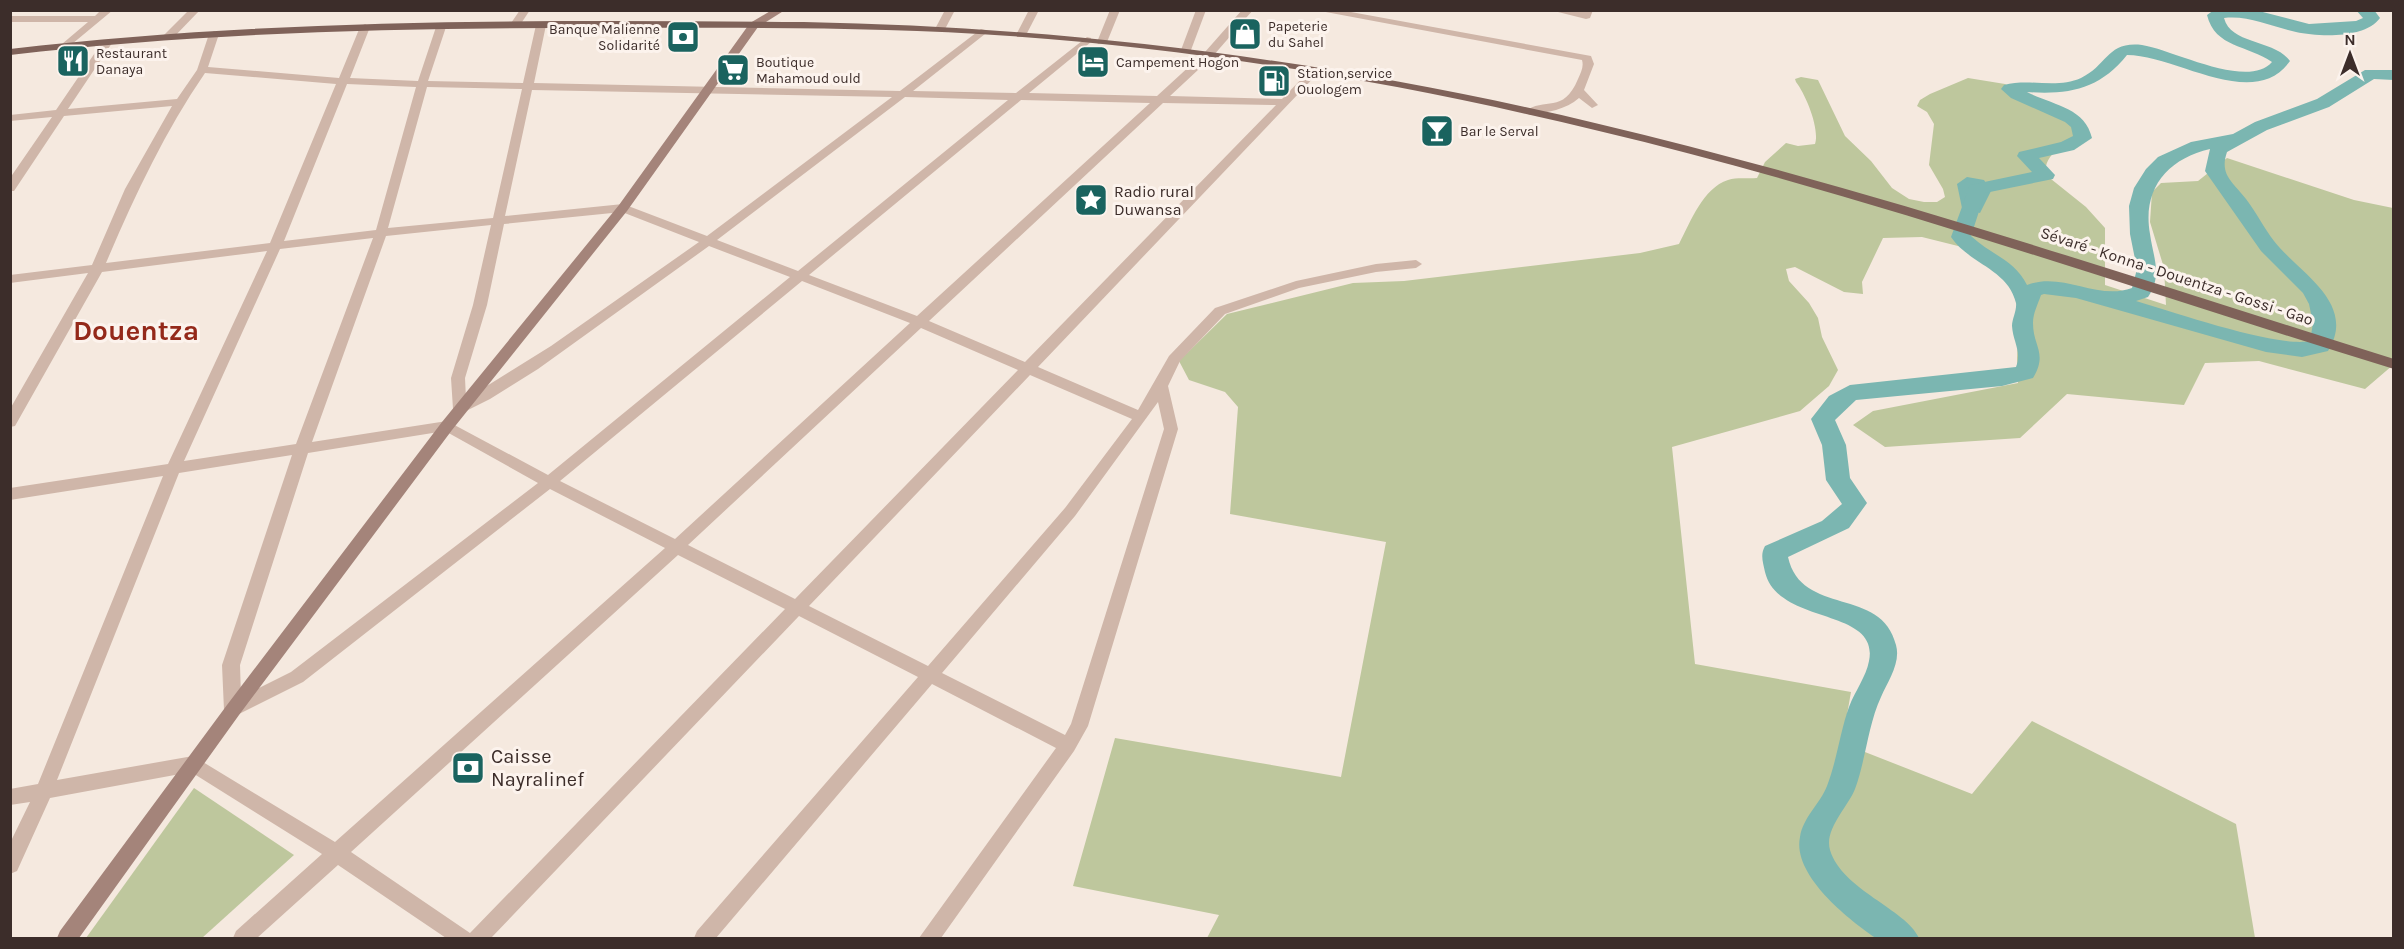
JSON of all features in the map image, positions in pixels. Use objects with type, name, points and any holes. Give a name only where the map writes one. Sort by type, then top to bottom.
[{"type":"main road","points":[[67,939],[232,710],[447,426],[623,208],[753,25],[780,10]]},
{"type":"main road","name":"Sévaré - Konna - Douentza - Gossi - Gao","points":[[10,52],[214,34],[365,27],[541,25],[753,25],[940,29],[1186,50],[1315,71],[1530,112],[1662,143],[1949,223],[2394,364]]},
{"type":"street","points":[[12,20],[26,10]]},
{"type":"street","points":[[66,46],[108,10]]},
{"type":"street","points":[[168,37],[195,10]]},
{"type":"street","points":[[514,26],[525,10]]},
{"type":"street","points":[[940,29],[950,10]]},
{"type":"street","points":[[1021,35],[1034,10]]},
{"type":"street","points":[[1102,42],[1115,10]]},
{"type":"street","points":[[1186,50],[1201,10]]},
{"type":"street","points":[[243,939],[676,547],[1209,54],[1248,10]]},
{"type":"street","points":[[1320,10],[1587,58],[1590,64],[1580,92],[1570,102],[1530,112]]},
{"type":"street","points":[[1555,10],[1586,16],[1588,10]]},
{"type":"street","points":[[12,20],[99,19]]},
{"type":"street","points":[[541,25],[480,304],[458,378],[460,409],[506,385],[708,241],[904,94],[981,32]]},
{"type":"street","points":[[10,866],[44,791],[173,470],[275,247],[365,27]]},
{"type":"street","points":[[441,27],[422,84],[381,233],[301,451],[231,665],[232,710],[297,677],[549,482],[1087,40]]},
{"type":"street","points":[[10,422],[97,269],[131,189],[180,102],[202,70],[214,34]]},
{"type":"street","points":[[10,189],[107,43]]},
{"type":"street","points":[[202,70],[342,81],[422,84],[1284,102]]},
{"type":"street","points":[[478,939],[1315,71]]},
{"type":"street","points":[[1580,92],[1592,105]]},
{"type":"street","points":[[10,118],[180,102]]},
{"type":"street","points":[[10,279],[381,233],[623,208],[919,322],[1026,370],[1141,417]]},
{"type":"street","points":[[704,939],[1070,512],[1141,417],[1161,386],[1174,359],[1220,311],[1296,285],[1376,268],[1416,264]]},
{"type":"street","points":[[929,939],[1068,745],[1079,726],[1171,429],[1161,386]]},
{"type":"street","points":[[10,494],[301,451],[447,426],[549,482],[796,609],[1068,745]]},
{"type":"street","points":[[10,797],[193,764],[336,853],[462,939]]},
{"type":"green space","points":[[1801,77],[1818,80],[1845,136],[1871,161],[1892,188],[1909,199],[1924,202],[1937,202],[1945,197],[1929,165],[1934,124],[1927,112],[1917,106],[1920,100],[1930,94],[1968,78],[2005,84],[2085,124],[2053,153],[2046,167],[2046,175],[2086,207],[2105,228],[2105,285],[2166,305],[2164,268],[2150,222],[2152,192],[2161,183],[2198,181],[2227,158],[2354,200],[2393,208],[2393,365],[2365,389],[2259,361],[2205,363],[2184,405],[2067,394],[2020,438],[1885,447],[1853,425],[1873,411],[2018,383],[2021,279],[1970,249],[1922,237],[1883,238],[1862,282],[1863,294],[1844,292],[1795,267],[1786,269],[1789,281],[1809,303],[1818,318],[1822,337],[1838,370],[1829,386],[1800,411],[1672,447],[1695,664],[1851,692],[1842,743],[1972,794],[2032,721],[2236,824],[2255,938],[1207,938],[1219,915],[1073,886],[1115,738],[1341,777],[1386,542],[1230,514],[1238,407],[1225,392],[1189,380],[1179,361],[1227,314],[1353,283],[1404,281],[1640,253],[1679,244],[1699,206],[1711,190],[1719,184],[1731,179],[1757,178],[1765,162],[1786,143],[1798,146],[1815,144],[1816,130],[1811,112],[1795,79]]},
{"type":"green space","points":[[194,788],[294,855],[202,938],[86,938]]},
{"type":"water","points":[[1967,177],[1984,180],[1991,191],[1980,213],[1962,208],[1957,184]]},
{"type":"waterway","points":[[2027,305],[2011,273],[1977,253],[1961,237],[1977,189],[2046,175],[2026,156],[2067,146],[2083,138],[2079,125],[2072,118],[2026,99],[2010,89],[2078,85],[2097,76],[2122,50],[2140,50],[2234,77],[2252,78],[2269,74],[2282,61],[2262,48],[2226,35],[2217,24],[2215,15],[2250,14],[2297,27],[2317,29],[2346,28],[2362,24],[2372,18],[2364,10]]},
{"type":"waterway","points":[[1903,938],[1864,910],[1836,885],[1817,858],[1814,845],[1817,830],[1841,788],[1864,704],[1878,676],[1883,653],[1883,645],[1876,629],[1863,619],[1807,601],[1791,591],[1779,576],[1774,553],[1831,528],[1849,513],[1855,503],[1838,480],[1834,445],[1823,419],[1837,402],[1850,393],[2002,378],[2025,373],[2030,358],[2030,349],[2024,335],[2024,314],[2032,291],[2044,287],[2079,292],[2266,345],[2302,350],[2320,346],[2324,323],[2320,304],[2312,289],[2268,247],[2239,203],[2221,183],[2214,171],[2215,160],[2219,149],[2261,126],[2323,103],[2371,74],[2394,75]]},
{"type":"waterway","points":[[2111,297],[2128,297],[2141,292],[2146,281],[2147,269],[2139,229],[2139,206],[2144,188],[2152,173],[2165,161],[2180,152],[2198,146],[2237,139]]},
{"type":"place","name":"Papeterie du Sahel","points":[[1245,34]]},
{"type":"place","name":"Banque Malienne Solidarité","points":[[683,37]]},
{"type":"place","name":"Restaurant Danaya","points":[[73,61]]},
{"type":"place","name":"Campement Hogon","points":[[1093,62]]},
{"type":"place","name":"Boutique Mahamoud ould","points":[[733,70]]},
{"type":"place","name":"Station,service Ouologem","points":[[1274,81]]},
{"type":"place","name":"Bar le Serval","points":[[1437,131]]},
{"type":"place","name":"Radio rural Duwansa","points":[[1091,200]]},
{"type":"place","name":"Caisse Nayralinef","points":[[468,768]]},
{"type":"district","name":"Douentza","points":[[136,330]]}]
